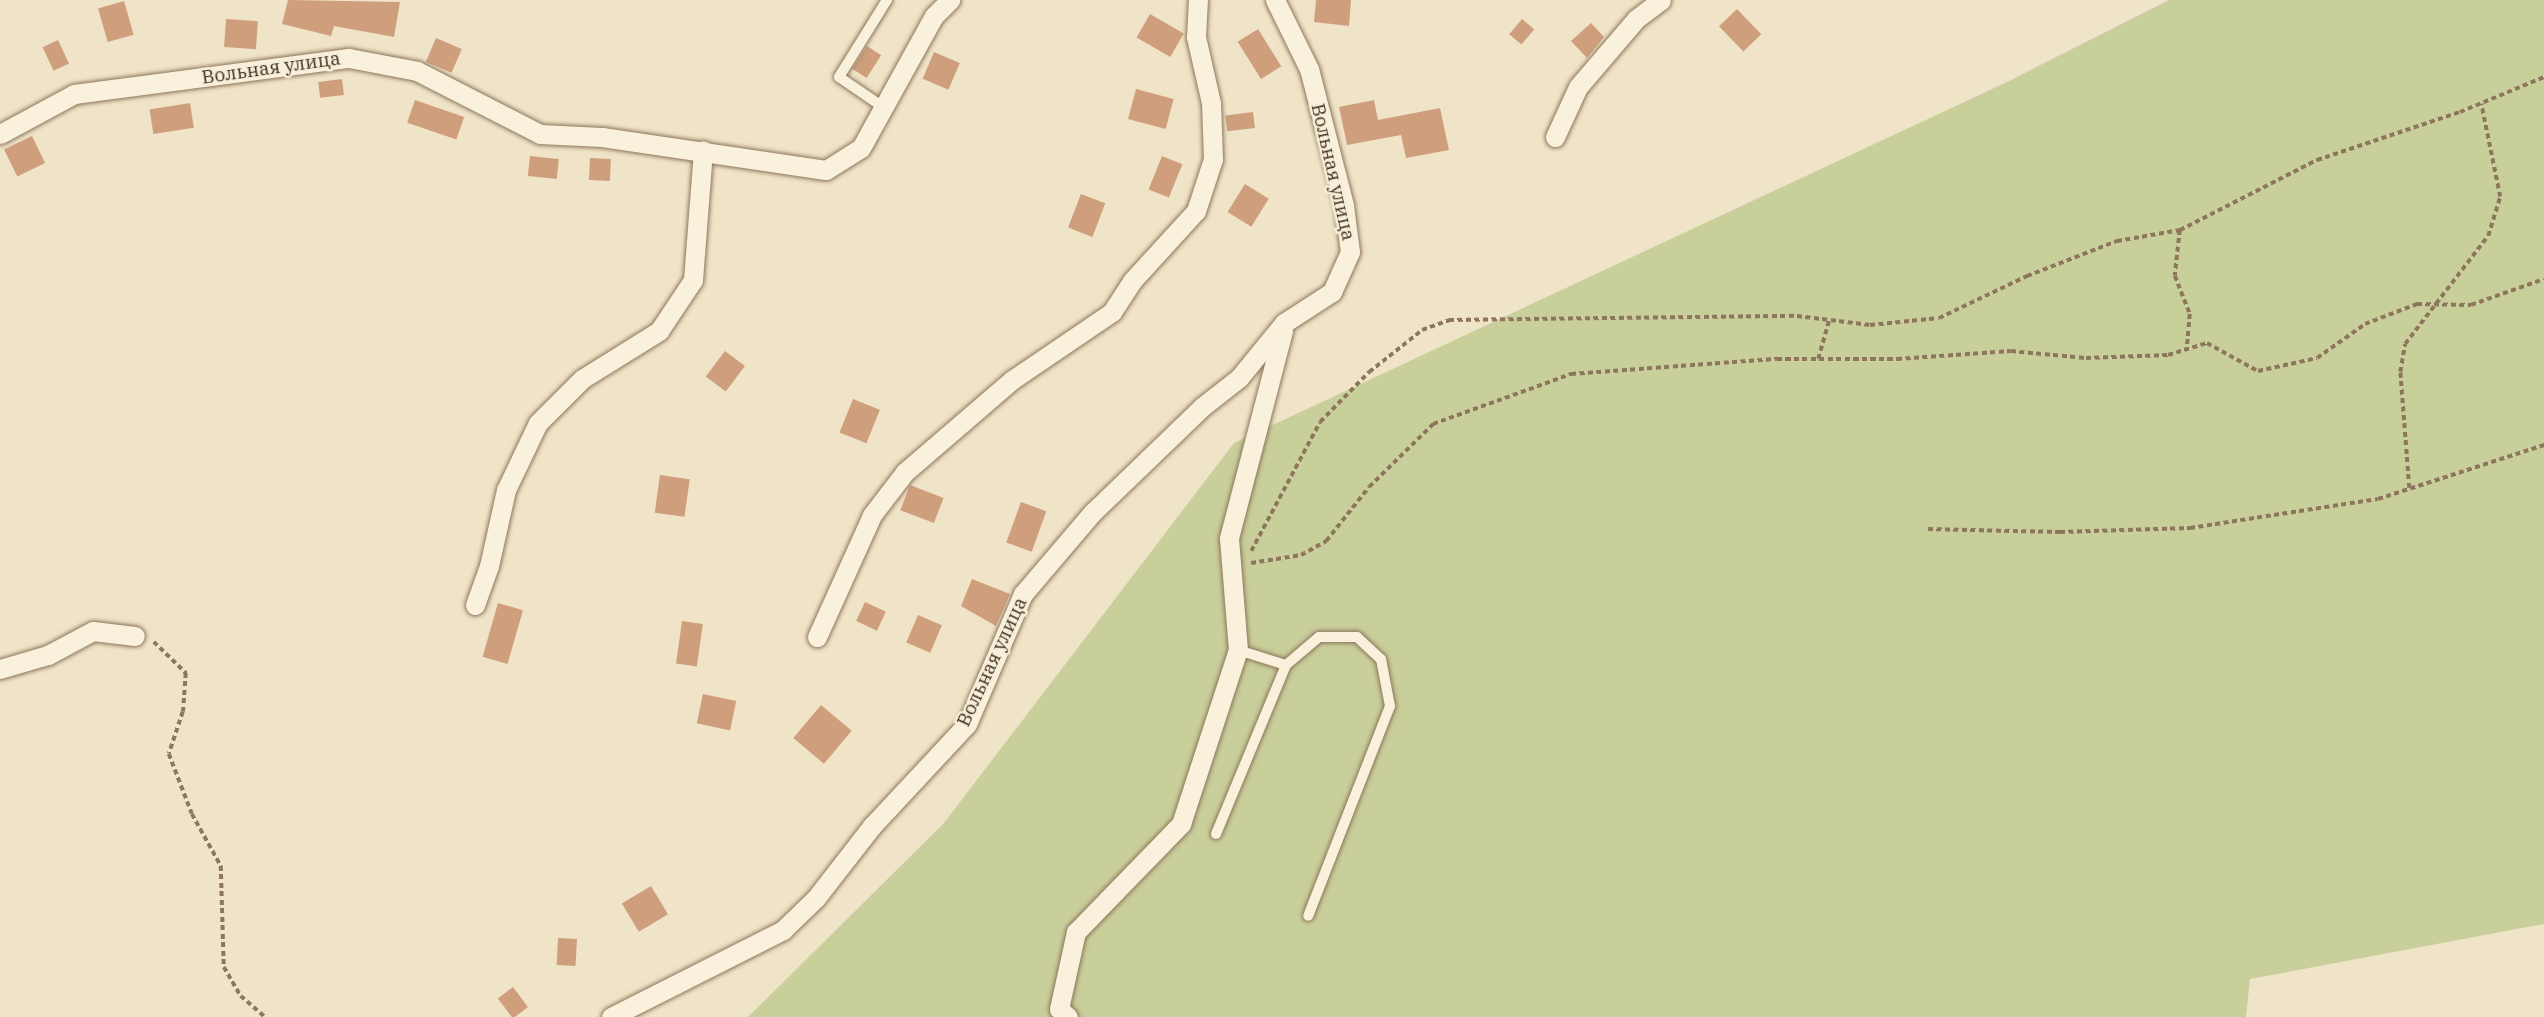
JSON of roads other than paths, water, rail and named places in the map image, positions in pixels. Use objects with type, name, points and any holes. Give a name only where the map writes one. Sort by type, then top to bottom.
[{"type":"street","name":"Вольная улица","points":[[0,134],[75,94],[349,58],[417,71],[540,134],[704,150],[826,170],[860,148],[934,16],[950,0]]},
{"type":"street","points":[[817,637],[872,515],[905,472],[1012,380],[1112,312],[1132,281],[1196,211],[1213,159],[1212,103],[1196,37],[1198,0]]},
{"type":"street","name":"Вольная улица","points":[[611,1017],[783,930],[816,898],[872,826],[967,724],[1023,594],[1091,513],[1202,407],[1239,378],[1284,323],[1332,292],[1350,252],[1344,205],[1309,69],[1275,0]]},
{"type":"street","points":[[1555,137],[1578,87],[1636,19],[1661,0]]},
{"type":"street","points":[[475,605],[489,566],[506,489],[538,423],[582,379],[659,331],[693,280],[704,150]]},
{"type":"street","points":[[1068,1017],[1059,1009],[1076,932],[1181,824],[1238,650],[1239,564],[1229,538],[1284,323]]},
{"type":"street","points":[[0,669],[48,655],[93,631],[135,636]]},
{"type":"lane","points":[[883,107],[839,77],[887,0]]},
{"type":"lane","points":[[1216,834],[1286,665],[1319,637],[1357,637],[1381,659],[1390,706],[1308,916]]},
{"type":"lane","points":[[1238,650],[1286,665]]}]
